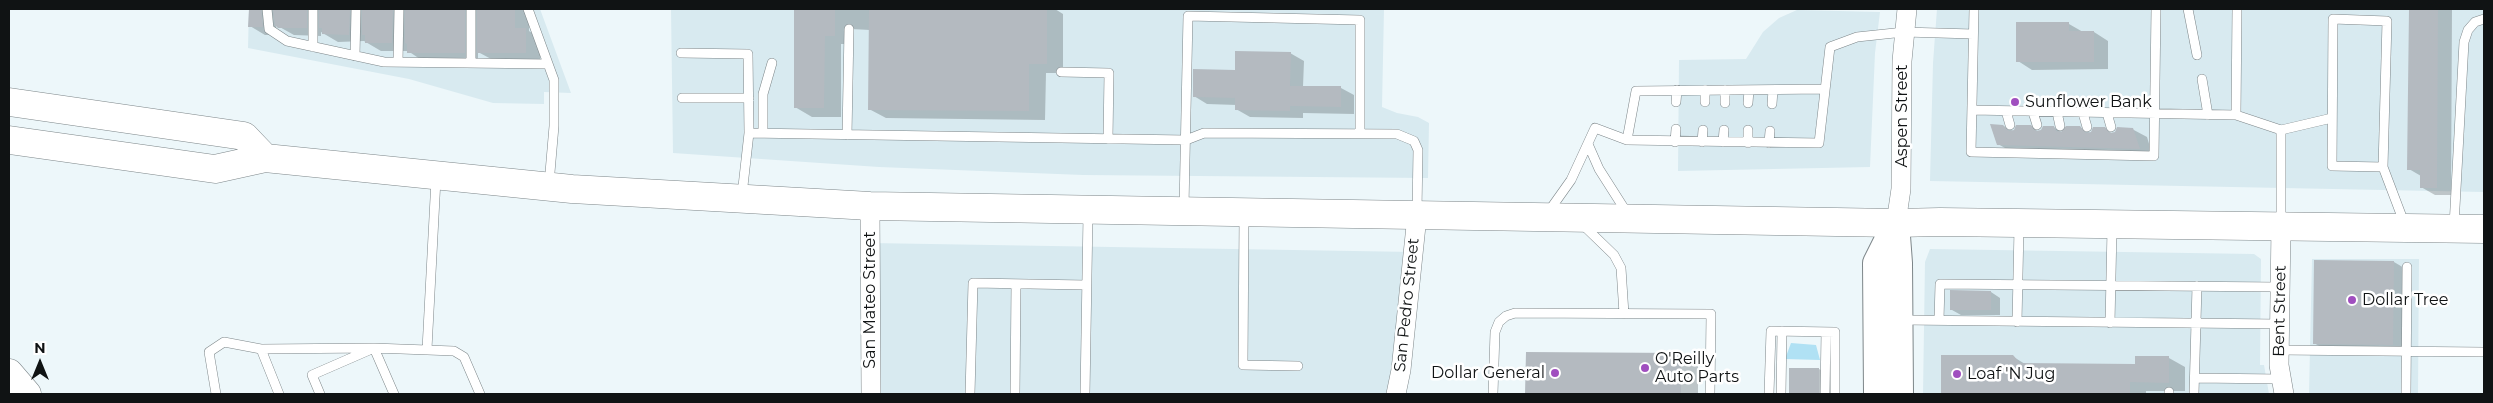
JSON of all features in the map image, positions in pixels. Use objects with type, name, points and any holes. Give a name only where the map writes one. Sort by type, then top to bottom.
[{"type":"main road","points":[[9,102],[244,136],[264,158]]},
{"type":"main road","points":[[9,140],[76,151],[215,169],[264,158],[549,187],[742,200],[870,206],[1183,213],[1576,217],[1896,224],[2019,223],[2484,229]]},
{"type":"main road","points":[[9,156],[58,163],[76,151]]},
{"type":"main road","points":[[9,373],[27,394]]},
{"type":"street","name":"Aspen Street","points":[[1896,224],[1901,189],[1904,32],[1907,9]]},
{"type":"street","name":"San Mateo Street","points":[[870,206],[871,394]]},
{"type":"street","name":"San Pedro Street","points":[[1396,394],[1401,370],[1417,216]]},
{"type":"street","points":[[1896,224],[1900,320],[1900,394]]},
{"type":"street","points":[[1877,394],[1876,263],[1896,224]]},
{"type":"street","name":"Bent Street","points":[[2281,227],[2279,350],[2283,387]]},
{"type":"lane","points":[[267,9],[269,29],[276,36],[288,42],[384,62],[548,64]]},
{"type":"lane","points":[[313,9],[313,47]]},
{"type":"lane","points":[[355,56],[356,9]]},
{"type":"lane","points":[[398,62],[399,9]]},
{"type":"lane","points":[[471,9],[471,63]]},
{"type":"lane","points":[[528,9],[554,80],[554,126],[549,187]]},
{"type":"lane","points":[[1974,9],[1971,152],[2019,149],[2065,150],[2117,152],[2154,156],[2156,9]]},
{"type":"lane","points":[[2188,9],[2197,55]]},
{"type":"lane","points":[[2236,9],[2236,115]]},
{"type":"lane","points":[[1183,213],[1188,16],[1360,20],[1360,134]]},
{"type":"lane","points":[[2454,229],[2464,42],[2468,30],[2475,22],[2484,19]]},
{"type":"lane","points":[[2383,167],[2332,166],[2333,20],[2387,21],[2383,167],[2406,228]]},
{"type":"lane","points":[[848,135],[850,29]]},
{"type":"lane","points":[[1544,217],[1557,202],[1596,128],[1627,140],[1819,143],[1830,47],[1857,38],[1904,32],[1973,34]]},
{"type":"lane","points":[[681,53],[748,54],[749,133],[742,200]]},
{"type":"lane","points":[[763,133],[763,94],[772,64]]},
{"type":"lane","points":[[1061,72],[1109,73],[1108,139]]},
{"type":"lane","points":[[2202,79],[2208,115]]},
{"type":"lane","points":[[1676,90],[1676,102]]},
{"type":"lane","points":[[1705,90],[1705,102]]},
{"type":"lane","points":[[1725,90],[1725,103]]},
{"type":"lane","points":[[1748,90],[1748,103]]},
{"type":"lane","points":[[1772,104],[1773,90]]},
{"type":"lane","points":[[1627,140],[1636,91],[1825,90]]},
{"type":"lane","points":[[682,98],[749,98]]},
{"type":"lane","points":[[1972,110],[2236,115],[2282,130],[2332,118]]},
{"type":"lane","points":[[2006,111],[2010,125]]},
{"type":"lane","points":[[2034,112],[2037,125]]},
{"type":"lane","points":[[2057,112],[2060,126]]},
{"type":"lane","points":[[2083,113],[2087,127]]},
{"type":"lane","points":[[2107,113],[2111,127]]},
{"type":"lane","points":[[1675,142],[1676,129]]},
{"type":"lane","points":[[1702,142],[1703,130]]},
{"type":"lane","points":[[1723,142],[1724,130]]},
{"type":"lane","points":[[1748,130],[1748,143]]},
{"type":"lane","points":[[2281,227],[2282,130]]},
{"type":"lane","points":[[1769,143],[1770,131]]},
{"type":"lane","points":[[749,133],[1186,140],[1204,133],[1397,134],[1414,141],[1418,150],[1417,216]]},
{"type":"lane","points":[[1588,144],[1599,169],[1631,219]]},
{"type":"lane","points":[[427,349],[436,176]]},
{"type":"lane","points":[[1085,394],[1088,211]]},
{"type":"lane","points":[[1244,214],[1244,365],[1298,366]]},
{"type":"lane","points":[[1576,217],[1614,255],[1621,268],[1624,314]]},
{"type":"lane","points":[[2017,322],[2019,223]]},
{"type":"lane","points":[[2110,322],[2112,224]]},
{"type":"lane","points":[[2406,394],[2407,267]]},
{"type":"lane","points":[[970,394],[973,283],[1086,285]]},
{"type":"lane","points":[[1015,394],[1016,284]]},
{"type":"lane","points":[[1940,320],[1940,284],[2280,287]]},
{"type":"lane","points":[[2194,394],[2196,286]]},
{"type":"lane","points":[[1493,394],[1495,332],[1499,322],[1506,316],[1515,313],[1711,314],[1710,394]]},
{"type":"lane","points":[[1900,320],[2280,324]]},
{"type":"lane","points":[[1769,394],[1770,331],[1782,331],[1835,332],[1835,394]]},
{"type":"lane","points":[[1781,394],[1782,331]]},
{"type":"lane","points":[[1825,394],[1826,332]]},
{"type":"lane","points":[[216,394],[209,352],[224,342],[261,348],[374,348],[454,351],[464,357],[480,394]]},
{"type":"lane","points":[[261,348],[279,394]]},
{"type":"lane","points":[[320,394],[312,375],[374,348]]},
{"type":"lane","points":[[374,348],[394,394]]},
{"type":"lane","points":[[2279,350],[2484,352]]},
{"type":"lane","points":[[2194,378],[2283,387]]},
{"type":"shaded area","points":[[249,9],[540,9],[571,93],[544,92],[544,104],[493,103],[409,79],[248,48]]},
{"type":"shaded area","points":[[671,9],[1384,9],[1382,107],[1397,113],[1418,117],[1429,123],[1428,178],[1083,175],[879,167],[673,153]]},
{"type":"shaded area","points":[[1937,9],[2484,9],[2484,192],[1930,181],[1933,63]]},
{"type":"shaded area","points":[[1797,10],[1880,12],[1875,53],[1870,167],[1678,171],[1679,60],[1746,59],[1763,32],[1779,18]]},
{"type":"shaded area","points":[[870,243],[1414,252],[1396,394],[871,394]]},
{"type":"shaded area","points":[[1930,249],[2254,254],[2261,259],[2260,365],[2264,365],[2269,394],[1923,394],[1925,262]]},
{"type":"shaded area","points":[[2312,259],[2419,259],[2418,394],[2309,394]]},
{"type":"shaded area","points":[[1791,343],[1816,345],[1820,360],[1785,359]]},
{"type":"building","points":[[249,9],[261,9],[263,27],[248,27]]},
{"type":"building","points":[[273,9],[307,9],[307,28],[278,28],[275,25]]},
{"type":"building","points":[[319,9],[350,9],[349,35],[322,34],[322,28],[319,28]]},
{"type":"building","points":[[362,9],[393,9],[392,43],[365,43],[365,35],[362,35]]},
{"type":"building","points":[[405,9],[465,9],[465,53],[407,53],[407,44],[405,43]]},
{"type":"building","points":[[477,9],[515,9],[515,28],[526,28],[526,53],[477,53]]},
{"type":"building","points":[[794,9],[835,9],[835,36],[825,36],[824,108],[794,108]]},
{"type":"building","points":[[869,9],[1047,9],[1047,64],[1029,64],[1029,111],[868,110]]},
{"type":"building","points":[[2409,9],[2438,9],[2437,188],[2420,188],[2420,170],[2407,170]]},
{"type":"building","points":[[2016,22],[2069,22],[2069,31],[2094,31],[2094,62],[2016,62]]},
{"type":"building","points":[[1235,51],[1291,52],[1290,86],[1341,86],[1341,107],[1290,106],[1290,111],[1235,110],[1235,98],[1193,97],[1193,69],[1235,70]]},
{"type":"building","points":[[1990,124],[2003,125],[2009,131],[2014,130],[2016,125],[2031,125],[2036,131],[2041,130],[2043,126],[2054,126],[2056,131],[2061,132],[2066,126],[2080,126],[2086,133],[2091,132],[2093,127],[2105,127],[2110,133],[2115,132],[2117,127],[2133,128],[2140,149],[1997,145]]},
{"type":"building","points":[[2314,260],[2394,261],[2393,345],[2313,344]]},
{"type":"building","points":[[1950,290],[1991,291],[1991,310],[1950,310]]},
{"type":"building","points":[[1526,352],[1681,353],[1681,394],[1525,394]]},
{"type":"building","points":[[1941,355],[2013,355],[2020,363],[2135,364],[2135,356],[2169,356],[2169,383],[2130,382],[2130,394],[1941,393]]},
{"type":"building","points":[[1789,368],[1819,368],[1819,394],[1789,394]]},
{"type":"place","name":"Sunflower Bank","points":[[2015,102]]},
{"type":"place","name":"Dollar Tree","points":[[2352,300]]},
{"type":"place","name":"O'Reilly Auto Parts","points":[[1645,368]]},
{"type":"place","name":"Dollar General","points":[[1555,373]]},
{"type":"place","name":"Loaf 'N Jug","points":[[1957,374]]}]
